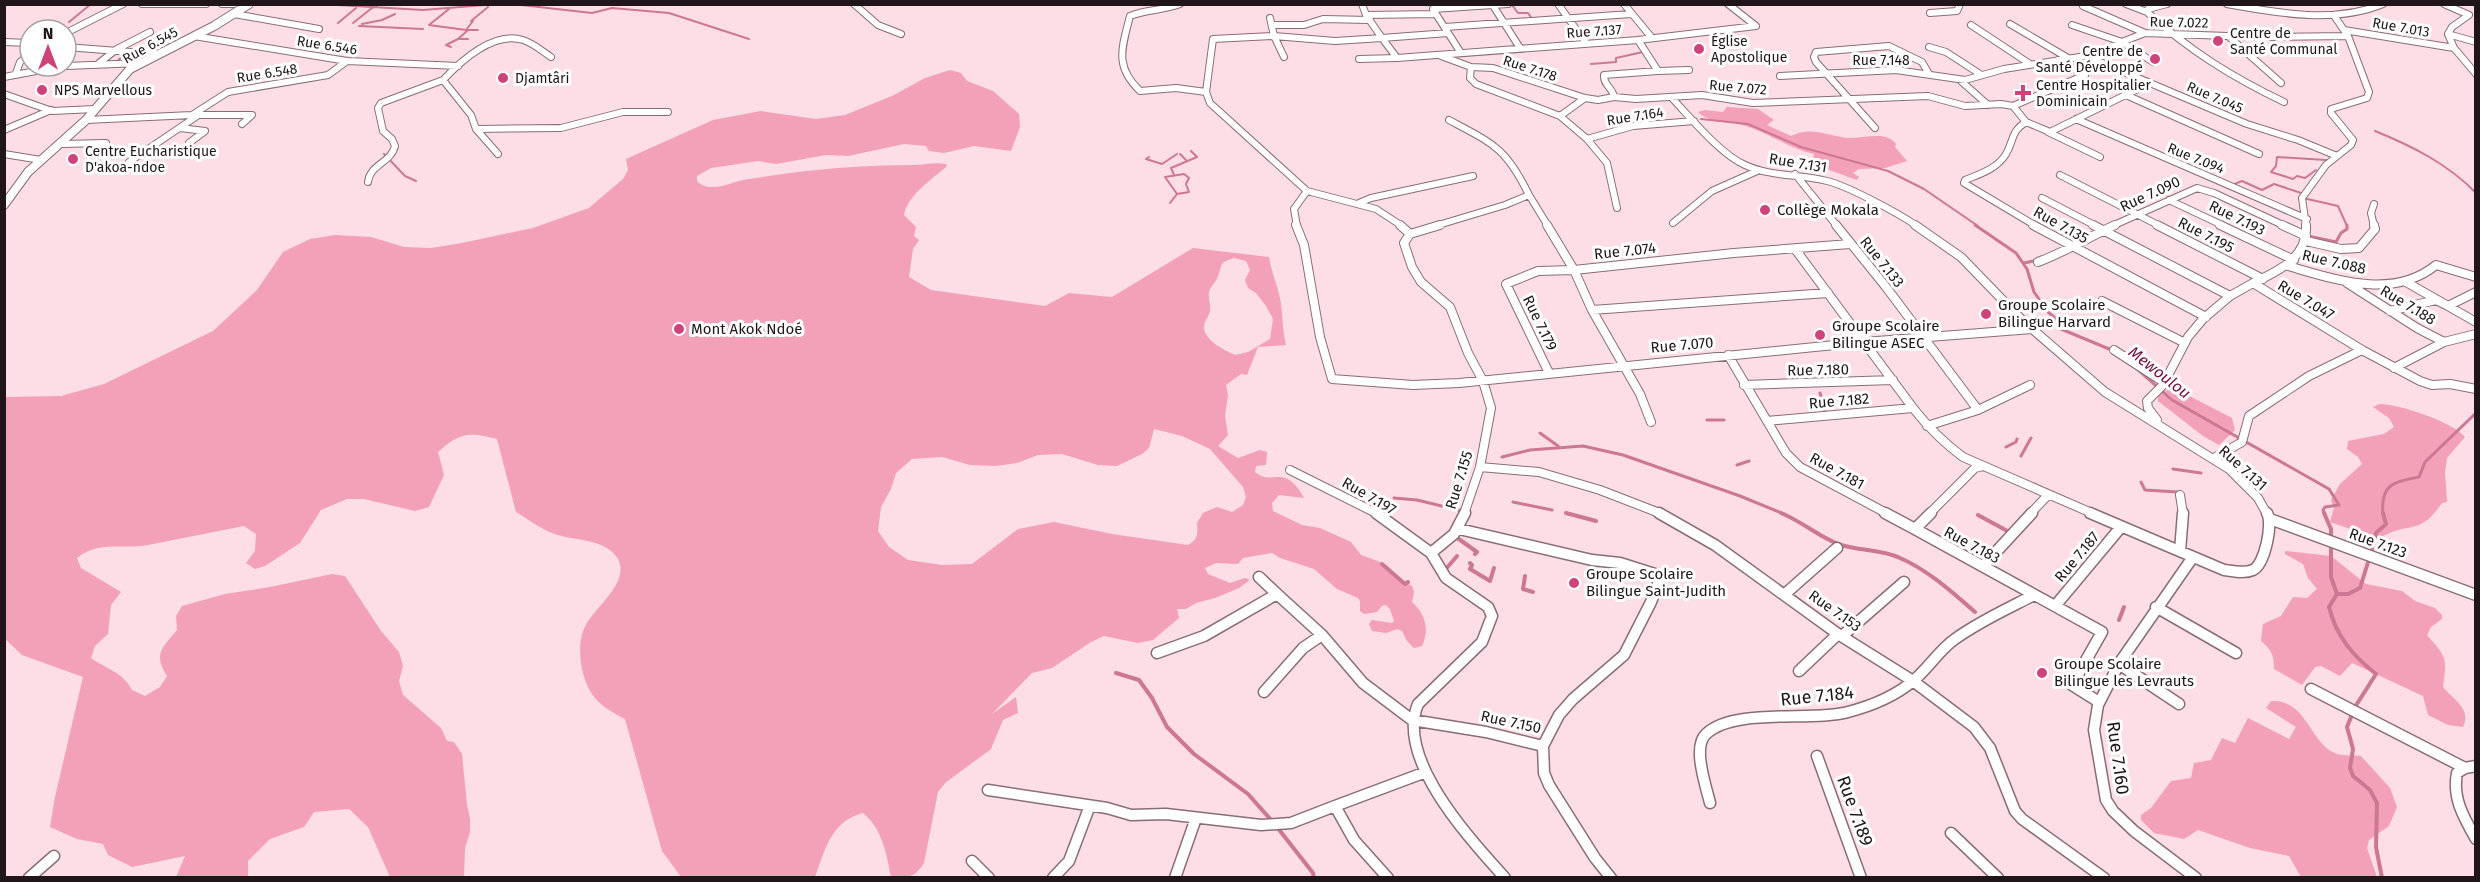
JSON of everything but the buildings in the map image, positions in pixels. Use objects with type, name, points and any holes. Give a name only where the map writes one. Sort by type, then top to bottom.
[{"type":"street","points":[[78,27],[123,4]]},
{"type":"street","points":[[142,4],[206,4]]},
{"type":"street","points":[[222,4],[234,4]]},
{"type":"street","name":"Rue 6.545","points":[[4,205],[28,172],[62,144],[86,120],[119,79],[141,63],[249,4]]},
{"type":"street","points":[[854,4],[878,25],[901,34]]},
{"type":"street","points":[[1180,4],[1163,11],[1140,12],[1130,16],[1121,60],[1122,72],[1140,91],[1176,88],[1206,92]]},
{"type":"street","points":[[1362,4],[1368,18],[1397,58]]},
{"type":"street","points":[[1272,25],[1298,26],[1323,19],[1368,18],[1433,9],[1508,4]]},
{"type":"street","points":[[1558,4],[1586,44]]},
{"type":"street","points":[[1624,4],[1652,38]]},
{"type":"street","name":"Rue 7.137","points":[[1359,59],[1638,40],[1756,26],[1728,4]]},
{"type":"street","points":[[1930,13],[1957,11],[1960,4]]},
{"type":"street","points":[[2086,4],[2083,6],[2145,33]]},
{"type":"street","points":[[2126,4],[2147,12],[2170,33],[2237,79],[2284,102]]},
{"type":"street","points":[[2147,12],[2148,9],[2167,4]]},
{"type":"street","points":[[2227,4],[2261,10],[2335,16],[2382,5]]},
{"type":"street","name":"Rue 7.013","points":[[2444,4],[2472,16]]},
{"type":"street","points":[[1492,5],[1520,48]]},
{"type":"street","points":[[1433,9],[1461,53]]},
{"type":"street","points":[[234,14],[319,29]]},
{"type":"street","points":[[1529,195],[1410,234],[1398,220],[1390,215],[1359,203],[1307,191],[1249,136],[1210,104],[1206,92],[1211,40],[1274,36],[1335,41],[1382,38],[1505,22],[1631,14]]},
{"type":"street","points":[[2306,238],[2307,219],[2302,198],[2325,165],[2351,145],[2353,140],[2331,113],[2331,109],[2359,102],[2367,98],[2369,92],[2346,33],[2335,16]]},
{"type":"street","name":"Rue 7.013","points":[[2472,16],[2452,27],[2448,34],[2454,48],[2475,74]]},
{"type":"street","points":[[1270,18],[1274,36],[1284,57]]},
{"type":"street","points":[[2010,24],[2068,58]]},
{"type":"street","points":[[1971,25],[2030,64]]},
{"type":"street","points":[[2072,25],[2122,42],[2153,62]]},
{"type":"street","points":[[98,64],[117,49],[150,32]]},
{"type":"street","name":"Rue 7.022","points":[[1980,74],[2086,56],[2145,33],[2228,36],[2346,33]]},
{"type":"street","name":"Rue 7.013","points":[[2346,33],[2454,48]]},
{"type":"street","points":[[2448,34],[2475,42]]},
{"type":"street","name":"Rue 6.546","points":[[194,36],[347,61],[458,66]]},
{"type":"street","points":[[2228,36],[2280,83]]},
{"type":"street","points":[[368,182],[370,170],[390,155],[395,146],[394,140],[382,130],[378,108],[381,103],[443,80],[482,47],[518,39],[551,57]]},
{"type":"street","points":[[1638,40],[1658,71]]},
{"type":"street","points":[[1875,128],[1814,60],[1818,51],[1889,46],[1922,62],[1929,74]]},
{"type":"street","points":[[1929,46],[1946,52],[1980,74]]},
{"type":"street","points":[[78,47],[157,54]]},
{"type":"street","name":"Rue 7.178","points":[[1440,55],[1471,67],[1492,68],[1585,98],[1598,100],[1614,97]]},
{"type":"street","name":"Rue 7.045","points":[[2086,56],[2247,124],[2298,140],[2337,156]]},
{"type":"street","points":[[2058,60],[2085,75],[2013,106],[2026,122],[2100,157]]},
{"type":"street","name":"Rue 6.548","points":[[129,162],[228,92],[328,75],[347,61]]},
{"type":"street","points":[[78,65],[141,63]]},
{"type":"street","points":[[1471,67],[1470,78],[1476,84],[1560,116],[1587,139],[1607,163],[1617,208]]},
{"type":"street","points":[[4,77],[16,73],[18,68]]},
{"type":"street","points":[[1614,97],[1613,90],[1604,80],[1604,75],[1689,70]]},
{"type":"street","name":"Rue 7.148","points":[[1780,76],[1896,70],[1961,81]]},
{"type":"street","points":[[1980,74],[1961,81],[1988,105]]},
{"type":"street","points":[[443,80],[443,83],[460,99],[471,115],[476,129],[498,154]]},
{"type":"street","points":[[2048,131],[2150,83]]},
{"type":"street","points":[[4,94],[20,97],[51,110],[75,112],[95,110]]},
{"type":"street","points":[[2126,95],[2259,154]]},
{"type":"street","name":"Rue 7.072","points":[[1614,97],[1636,99],[1710,96],[1754,103],[1928,96],[1957,105],[2013,106]]},
{"type":"street","name":"Rue 7.131","points":[[1671,97],[1731,157],[1758,171],[1795,174],[1840,185],[1911,222],[1961,257],[2032,329],[2105,392],[2214,458],[2258,498],[2270,519]]},
{"type":"street","points":[[1560,116],[1585,98]]},
{"type":"street","points":[[4,130],[51,110]]},
{"type":"street","points":[[476,129],[561,128],[623,112],[668,112]]},
{"type":"street","points":[[86,120],[252,115],[242,124]]},
{"type":"street","name":"Rue 7.094","points":[[2076,119],[2307,219]]},
{"type":"street","points":[[1449,120],[1495,145],[1515,167],[1574,270]]},
{"type":"street","name":"Rue 7.164","points":[[1587,139],[1633,126],[1694,121]]},
{"type":"street","name":"Rue 7.135","points":[[2026,122],[2019,126],[2007,145],[2007,153],[1995,167],[1964,181],[2013,214],[2206,317]]},
{"type":"street","points":[[180,128],[206,131],[189,143]]},
{"type":"street","points":[[62,144],[106,143]]},
{"type":"street","points":[[4,154],[41,160]]},
{"type":"street","points":[[1673,223],[1689,205],[1711,189],[1758,171]]},
{"type":"street","name":"Rue 7.133","points":[[1795,174],[1925,338]]},
{"type":"street","name":"Rue 7.195","points":[[2060,175],[2263,279]]},
{"type":"street","points":[[1359,203],[1371,198],[1473,176]]},
{"type":"street","name":"Rue 7.090","points":[[2038,262],[2067,251],[2103,230],[2191,190],[2202,189],[2306,238],[2341,249],[2359,248],[2375,229],[2371,213],[2374,204]]},
{"type":"street","name":"Rue 7.070","points":[[1307,191],[1294,209],[1295,222],[1304,245],[1311,294],[1330,379],[1335,380],[1413,385],[1483,381],[1621,365],[2032,329]]},
{"type":"street","points":[[2042,198],[2230,296]]},
{"type":"street","name":"Rue 7.193","points":[[2169,200],[2291,263]]},
{"type":"street","name":"Rue 7.155","points":[[1410,234],[1404,243],[1412,267],[1421,282],[1450,307],[1468,353],[1483,381],[1491,408],[1480,467],[1459,529],[1431,554]]},
{"type":"street","name":"Rue 7.047","points":[[2253,283],[2291,263],[2302,252],[2306,238]]},
{"type":"street","name":"Rue 7.074","points":[[1651,422],[1640,394],[1621,365],[1574,270],[1851,244]]},
{"type":"street","points":[[1795,249],[1926,426],[1963,457],[2224,570],[2246,572],[2255,569],[2264,552],[2270,519]]},
{"type":"street","name":"Rue 7.088","points":[[2291,263],[2365,284],[2406,282],[2426,275],[2436,265],[2475,277]]},
{"type":"street","name":"Rue 7.179","points":[[1550,373],[1506,284],[1538,271],[1574,270]]},
{"type":"street","name":"Rue 7.188","points":[[2342,279],[2444,342]]},
{"type":"street","points":[[2406,282],[2475,322]]},
{"type":"street","points":[[2166,428],[2153,416],[2146,401],[2165,383],[2185,343],[2206,317],[2230,296],[2253,283]]},
{"type":"street","name":"Rue 7.047","points":[[2253,283],[2362,350],[2426,384],[2450,384],[2475,389]]},
{"type":"street","points":[[2448,306],[2475,292]]},
{"type":"street","points":[[1592,310],[1828,293]]},
{"type":"street","points":[[2391,311],[2436,300],[2448,306]]},
{"type":"street","points":[[2102,301],[2185,343]]},
{"type":"street","points":[[2444,342],[2475,334]]},
{"type":"street","points":[[1925,338],[1978,410]]},
{"type":"street","name":"Rue 7.188","points":[[2394,368],[2444,342]]},
{"type":"street","points":[[2114,350],[2165,383]]},
{"type":"street","points":[[2214,458],[2241,443],[2244,438],[2245,422],[2266,403],[2309,376],[2362,350]]},
{"type":"street","name":"Rue 7.181","points":[[1728,355],[1786,453],[1800,466],[1915,529]]},
{"type":"street","name":"Rue 7.180","points":[[1744,385],[1893,380]]},
{"type":"street","points":[[1926,426],[1978,410],[2030,385]]},
{"type":"street","name":"Rue 7.182","points":[[1767,421],[1912,408]]},
{"type":"street","name":"Rue 7.183","points":[[1983,466],[1975,468],[1915,529],[2100,631],[2102,635],[2072,685],[2099,702]]},
{"type":"street","name":"Rue 7.153","points":[[1480,467],[1539,472],[1640,504],[1715,545],[1840,635],[1913,681],[1965,718],[1984,737],[2010,802],[2022,819],[2104,878]]},
{"type":"street","name":"Rue 7.197","points":[[1290,470],[1371,509],[1431,554]]},
{"type":"street","points":[[1983,566],[2048,495]]},
{"type":"street","points":[[2180,495],[2184,520],[2180,551]]},
{"type":"street","name":"Rue 7.123","points":[[2270,519],[2475,595]]},
{"type":"street","name":"Rue 7.187","points":[[2055,606],[2121,527]]},
{"type":"street","name":"Rue 7.150","points":[[1259,577],[1322,635],[1359,678],[1387,703],[1412,720],[1486,732],[1543,746],[1552,726],[1566,707],[1624,656],[1651,602],[1661,576],[1620,564],[1592,560],[1459,529]]},
{"type":"street","points":[[1785,594],[1837,548]]},
{"type":"street","points":[[1431,554],[1446,578],[1488,607],[1492,615],[1482,642],[1418,704],[1412,720],[1426,772],[1437,796],[1450,815],[1505,878]]},
{"type":"street","name":"Rue 7.160","points":[[2193,556],[2119,664],[2099,702],[2094,722],[2106,800],[2110,810],[2179,861],[2196,878]]},
{"type":"street","points":[[1799,671],[1904,582]]},
{"type":"street","points":[[1157,653],[1181,647],[1216,632],[1277,594]]},
{"type":"street","name":"Rue 7.184","points":[[1710,803],[1698,748],[1706,734],[1721,725],[1753,718],[1845,713],[1876,703],[1913,681],[1953,640],[1998,611],[2034,595]]},
{"type":"street","points":[[2156,607],[2236,653]]},
{"type":"street","points":[[1264,692],[1303,648],[1322,635]]},
{"type":"street","points":[[2119,664],[2179,704]]},
{"type":"street","points":[[2311,689],[2470,767]]},
{"type":"street","points":[[1543,746],[1544,773],[1549,785],[1595,858],[1611,878]]},
{"type":"street","name":"Rue 7.189","points":[[1817,756],[1862,878]]},
{"type":"street","points":[[2470,767],[2457,773],[2454,782],[2461,811],[2475,839]]},
{"type":"street","points":[[988,790],[1089,808],[1107,808],[1131,815],[1166,814],[1269,825],[1291,823],[1426,772]]},
{"type":"street","points":[[1335,806],[1354,840],[1388,878]]},
{"type":"street","points":[[1053,878],[1069,861],[1089,808]]},
{"type":"street","points":[[1175,878],[1196,818]]},
{"type":"street","points":[[1952,832],[1968,851],[1998,878]]},
{"type":"street","points":[[29,878],[54,856]]},
{"type":"street","points":[[972,861],[989,878]]},
{"type":"shaded area","points":[[950,70],[961,73],[967,81],[993,91],[1019,114],[1020,127],[1011,151],[974,146],[944,153],[929,151],[926,146],[904,144],[848,156],[826,155],[776,164],[758,161],[711,168],[697,176],[697,181],[706,186],[718,187],[744,180],[811,171],[946,164],[947,166],[915,194],[906,208],[904,215],[916,227],[914,236],[919,240],[913,249],[909,277],[931,290],[1045,306],[1069,293],[1112,297],[1193,248],[1269,257],[1280,298],[1286,345],[1258,347],[1247,375],[1241,374],[1226,385],[1228,395],[1225,416],[1228,435],[1218,446],[1238,458],[1260,450],[1267,452],[1266,465],[1256,466],[1255,472],[1261,476],[1279,477],[1290,481],[1304,498],[1279,495],[1272,503],[1273,511],[1302,525],[1320,528],[1351,542],[1361,555],[1383,563],[1395,577],[1412,586],[1414,592],[1412,602],[1423,617],[1426,628],[1422,646],[1414,648],[1402,631],[1397,629],[1386,633],[1372,631],[1369,624],[1372,620],[1392,623],[1394,621],[1390,609],[1386,605],[1377,612],[1364,614],[1360,611],[1358,598],[1337,589],[1314,569],[1280,558],[1272,553],[1243,558],[1238,564],[1216,563],[1205,568],[1208,574],[1230,583],[1245,578],[1250,580],[1239,588],[1215,598],[1196,603],[1186,609],[1177,609],[1179,618],[1153,640],[1138,643],[1104,636],[1091,642],[1052,668],[1032,673],[992,714],[1016,697],[1018,713],[1003,720],[991,749],[945,783],[938,792],[924,863],[914,874],[906,877],[891,877],[879,834],[863,813],[852,817],[836,830],[826,847],[815,877],[681,877],[662,851],[625,719],[607,709],[595,698],[588,687],[582,669],[580,649],[583,631],[617,583],[620,565],[616,556],[610,550],[595,543],[547,531],[516,512],[497,439],[465,435],[438,452],[444,475],[429,507],[415,511],[364,499],[347,499],[321,510],[300,543],[265,566],[255,569],[246,563],[255,551],[256,534],[244,526],[148,545],[103,547],[85,552],[77,558],[81,568],[121,592],[111,605],[108,634],[95,646],[91,658],[119,675],[132,690],[145,696],[160,687],[167,676],[161,662],[161,652],[177,630],[176,616],[182,606],[225,594],[332,574],[345,576],[381,631],[399,652],[403,666],[399,681],[403,695],[441,728],[447,741],[454,742],[462,754],[470,818],[470,832],[465,848],[464,877],[390,877],[368,827],[349,809],[314,812],[304,827],[270,839],[248,861],[248,877],[176,877],[185,856],[132,867],[108,855],[103,844],[77,839],[50,827],[83,677],[22,655],[5,639],[5,397],[61,396],[104,384],[213,331],[257,290],[283,252],[310,239],[335,235],[371,237],[404,247],[431,248],[533,228],[589,208],[623,179],[628,170],[626,159],[713,120],[761,111],[816,119],[845,115],[892,96],[925,78]],"holes":[[[1234,258],[1246,261],[1250,270],[1245,280],[1248,288],[1256,293],[1273,319],[1270,339],[1248,352],[1235,355],[1212,342],[1204,329],[1210,311],[1210,291],[1222,264]],[[1154,429],[1182,436],[1210,449],[1243,487],[1246,497],[1243,505],[1232,512],[1217,507],[1203,513],[1197,523],[1196,538],[1188,545],[1112,534],[1054,522],[1018,529],[972,564],[942,565],[908,560],[889,547],[878,531],[881,507],[891,489],[896,473],[912,459],[942,457],[970,465],[996,466],[1017,463],[1038,455],[1062,454],[1098,465],[1117,466],[1149,448]]]},
{"type":"shaded area","points":[[1727,107],[1758,109],[1774,120],[1767,125],[1791,136],[1813,132],[1851,138],[1881,136],[1892,140],[1907,161],[1885,168],[1859,169],[1853,173],[1859,177],[1857,180],[1829,170],[1822,161],[1813,158],[1814,154],[1795,148],[1757,130],[1712,120],[1698,112],[1705,110],[1723,112]]},
{"type":"shaded area","points":[[2172,387],[2232,418],[2235,430],[2219,445],[2203,436],[2158,401],[2158,395]]},
{"type":"shaded area","points":[[2380,404],[2400,407],[2425,415],[2449,425],[2465,437],[2447,458],[2445,472],[2447,502],[2442,503],[2421,524],[2383,536],[2382,540],[2330,522],[2334,508],[2331,500],[2340,484],[2362,464],[2358,457],[2347,449],[2348,441],[2384,434],[2394,427],[2389,418],[2373,407]]},
{"type":"shaded area","points":[[2285,551],[2331,556],[2366,584],[2402,591],[2415,601],[2435,608],[2442,615],[2442,619],[2431,627],[2427,635],[2444,658],[2443,687],[2463,709],[2465,720],[2463,727],[2448,725],[2428,715],[2423,696],[2352,663],[2340,676],[2321,666],[2315,667],[2302,685],[2274,669],[2272,654],[2261,641],[2263,624],[2281,616],[2293,597],[2307,598],[2317,589],[2308,578],[2303,564],[2285,554]]},
{"type":"shaded area","points":[[2271,701],[2293,707],[2301,714],[2327,749],[2340,755],[2361,756],[2390,788],[2397,807],[2389,826],[2369,840],[2367,848],[2377,877],[2301,877],[2289,856],[2250,848],[2198,830],[2184,839],[2154,833],[2141,820],[2141,815],[2151,808],[2171,781],[2191,778],[2194,763],[2211,760],[2222,738],[2235,743],[2248,718],[2289,739],[2296,727],[2266,708]]},
{"type":"waterway","points":[[74,18],[91,4]]},
{"type":"waterway","points":[[320,4],[374,7]]},
{"type":"waterway","points":[[374,7],[380,4]]},
{"type":"waterway","points":[[374,7],[423,10],[498,4]]},
{"type":"waterway","points":[[512,4],[592,13],[612,8],[669,13],[749,39]]},
{"type":"waterway","points":[[1512,5],[1518,13],[1528,13],[1533,20]]},
{"type":"waterway","points":[[353,23],[374,7]]},
{"type":"waterway","points":[[449,9],[429,25],[466,30],[473,21],[471,21],[488,7]]},
{"type":"waterway","points":[[338,23],[356,8]]},
{"type":"waterway","points":[[362,24],[382,20],[395,14]]},
{"type":"waterway","points":[[359,26],[423,29]]},
{"type":"waterway","points":[[451,47],[446,45],[458,39],[468,30],[478,30]]},
{"type":"waterway","points":[[460,39],[468,39]]},
{"type":"waterway","points":[[1591,64],[1616,62],[1616,58],[1643,52]]},
{"type":"waterway","points":[[116,63],[125,53]]},
{"type":"waterway","name":"Mewoulou","points":[[1701,119],[1748,124],[1801,147],[1888,171],[1924,189],[1978,226]]},
{"type":"waterway","points":[[2375,131],[2429,157],[2454,173],[2476,193]]},
{"type":"waterway","points":[[1174,175],[1171,168],[1197,157],[1191,151]]},
{"type":"waterway","points":[[384,154],[405,176],[416,181]]},
{"type":"waterway","points":[[1149,157],[1146,159],[1162,164],[1177,154]]},
{"type":"waterway","points":[[1180,154],[1186,160]]},
{"type":"waterway","points":[[2316,170],[2305,178],[2297,176],[2293,179],[2271,172],[2276,166],[2277,157],[2326,160]]},
{"type":"waterway","points":[[1184,174],[1189,178],[1186,184],[1189,192],[1177,194],[1165,177],[1184,174]]},
{"type":"waterway","points":[[2232,185],[2242,181],[2262,190],[2274,184],[2301,193]]},
{"type":"waterway","points":[[1170,203],[1177,194]]},
{"type":"waterway","points":[[2303,198],[2338,206],[2347,226]]},
{"type":"waterway","name":"Mewoulou","points":[[1975,225],[2016,253],[2027,269],[2034,292],[2048,312],[2061,323],[2061,329],[2114,351]]},
{"type":"waterway","points":[[2308,236],[2336,242],[2347,226]]},
{"type":"waterway","points":[[2476,230],[2476,242]]},
{"type":"waterway","points":[[2024,263],[2038,260]]},
{"type":"waterway","name":"Mewoulou","points":[[2138,370],[2172,400],[2329,489],[2339,505],[2325,507],[2323,510],[2325,514]]},
{"type":"waterway","points":[[1820,393],[1825,412]]},
{"type":"waterway","points":[[2383,513],[2386,490],[2396,483],[2419,477],[2425,462],[2476,413]]},
{"type":"waterway","points":[[1707,420],[1724,420]]},
{"type":"waterway","points":[[1540,433],[1558,446]]},
{"type":"waterway","points":[[2021,456],[2031,438]]},
{"type":"waterway","points":[[2006,447],[2016,442],[2017,439]]},
{"type":"waterway","points":[[1502,457],[1530,450],[1583,446],[1623,455],[1784,514]]},
{"type":"waterway","points":[[1737,465],[1749,461]]},
{"type":"waterway","points":[[2173,469],[2201,473]]},
{"type":"waterway","points":[[2141,482],[2145,490],[2178,492]]},
{"type":"waterway","points":[[1394,498],[1417,500],[1462,511]]},
{"type":"waterway","points":[[1513,502],[1552,510]]},
{"type":"waterway","points":[[1569,514],[1566,513],[1596,521]]},
{"type":"waterway","points":[[1781,513],[1838,544],[1893,555],[1910,563],[1940,582],[1975,612]]},
{"type":"waterway","name":"Mewoulou","points":[[2324,513],[2331,529],[2331,538]]},
{"type":"waterway","points":[[2371,553],[2376,533],[2386,524],[2383,513]]},
{"type":"waterway","points":[[1978,515],[2011,533]]},
{"type":"waterway","points":[[1456,537],[1477,552],[1475,554]]},
{"type":"waterway","name":"Mewoulou","points":[[2331,544],[2331,577],[2337,594]]},
{"type":"waterway","points":[[1445,570],[1457,556]]},
{"type":"waterway","points":[[2337,594],[2348,594],[2360,588],[2369,559]]},
{"type":"waterway","points":[[1470,563],[1472,565],[1470,569],[1490,581],[1494,568]]},
{"type":"waterway","points":[[1382,564],[1405,584],[1408,582]]},
{"type":"waterway","points":[[1525,576],[1523,589],[1533,592]]},
{"type":"waterway","points":[[2337,594],[2329,607],[2336,627],[2346,645],[2376,674],[2355,707],[2347,727],[2353,749],[2350,768],[2353,776],[2370,790],[2377,803],[2376,847],[2382,878]]},
{"type":"waterway","points":[[2119,620],[2124,607]]},
{"type":"waterway","points":[[1116,673],[1139,680],[1152,698],[1167,727],[1194,754],[1248,794],[1271,820]]},
{"type":"waterway","points":[[1277,827],[1313,873],[1314,878]]},
{"type":"place","name":"Centre de Santé Communal","points":[[2218,41]]},
{"type":"place","name":"Église Apostolique","points":[[1699,49]]},
{"type":"place","name":"Centre de Santé Développé","points":[[2155,59]]},
{"type":"place","name":"Djamtâri","points":[[503,78]]},
{"type":"place","name":"NPS Marvellous","points":[[42,90]]},
{"type":"place","name":"Centre Hospitalier Dominicain","points":[[2023,93]]},
{"type":"place","name":"Centre Eucharistique D'akoa-ndoe","points":[[73,159]]},
{"type":"place","name":"Collège Mokala","points":[[1765,210]]},
{"type":"place","name":"Groupe Scolaire Bilingue Harvard","points":[[1986,314]]},
{"type":"place","name":"Mont Akok Ndoé","points":[[679,329]]},
{"type":"place","name":"Groupe Scolaire Bilingue ASEC","points":[[1820,335]]},
{"type":"place","name":"Groupe Scolaire Bilingue Saint-Judith","points":[[1574,583]]},
{"type":"place","name":"Groupe Scolaire Bilingue les Levrauts","points":[[2042,673]]}]
